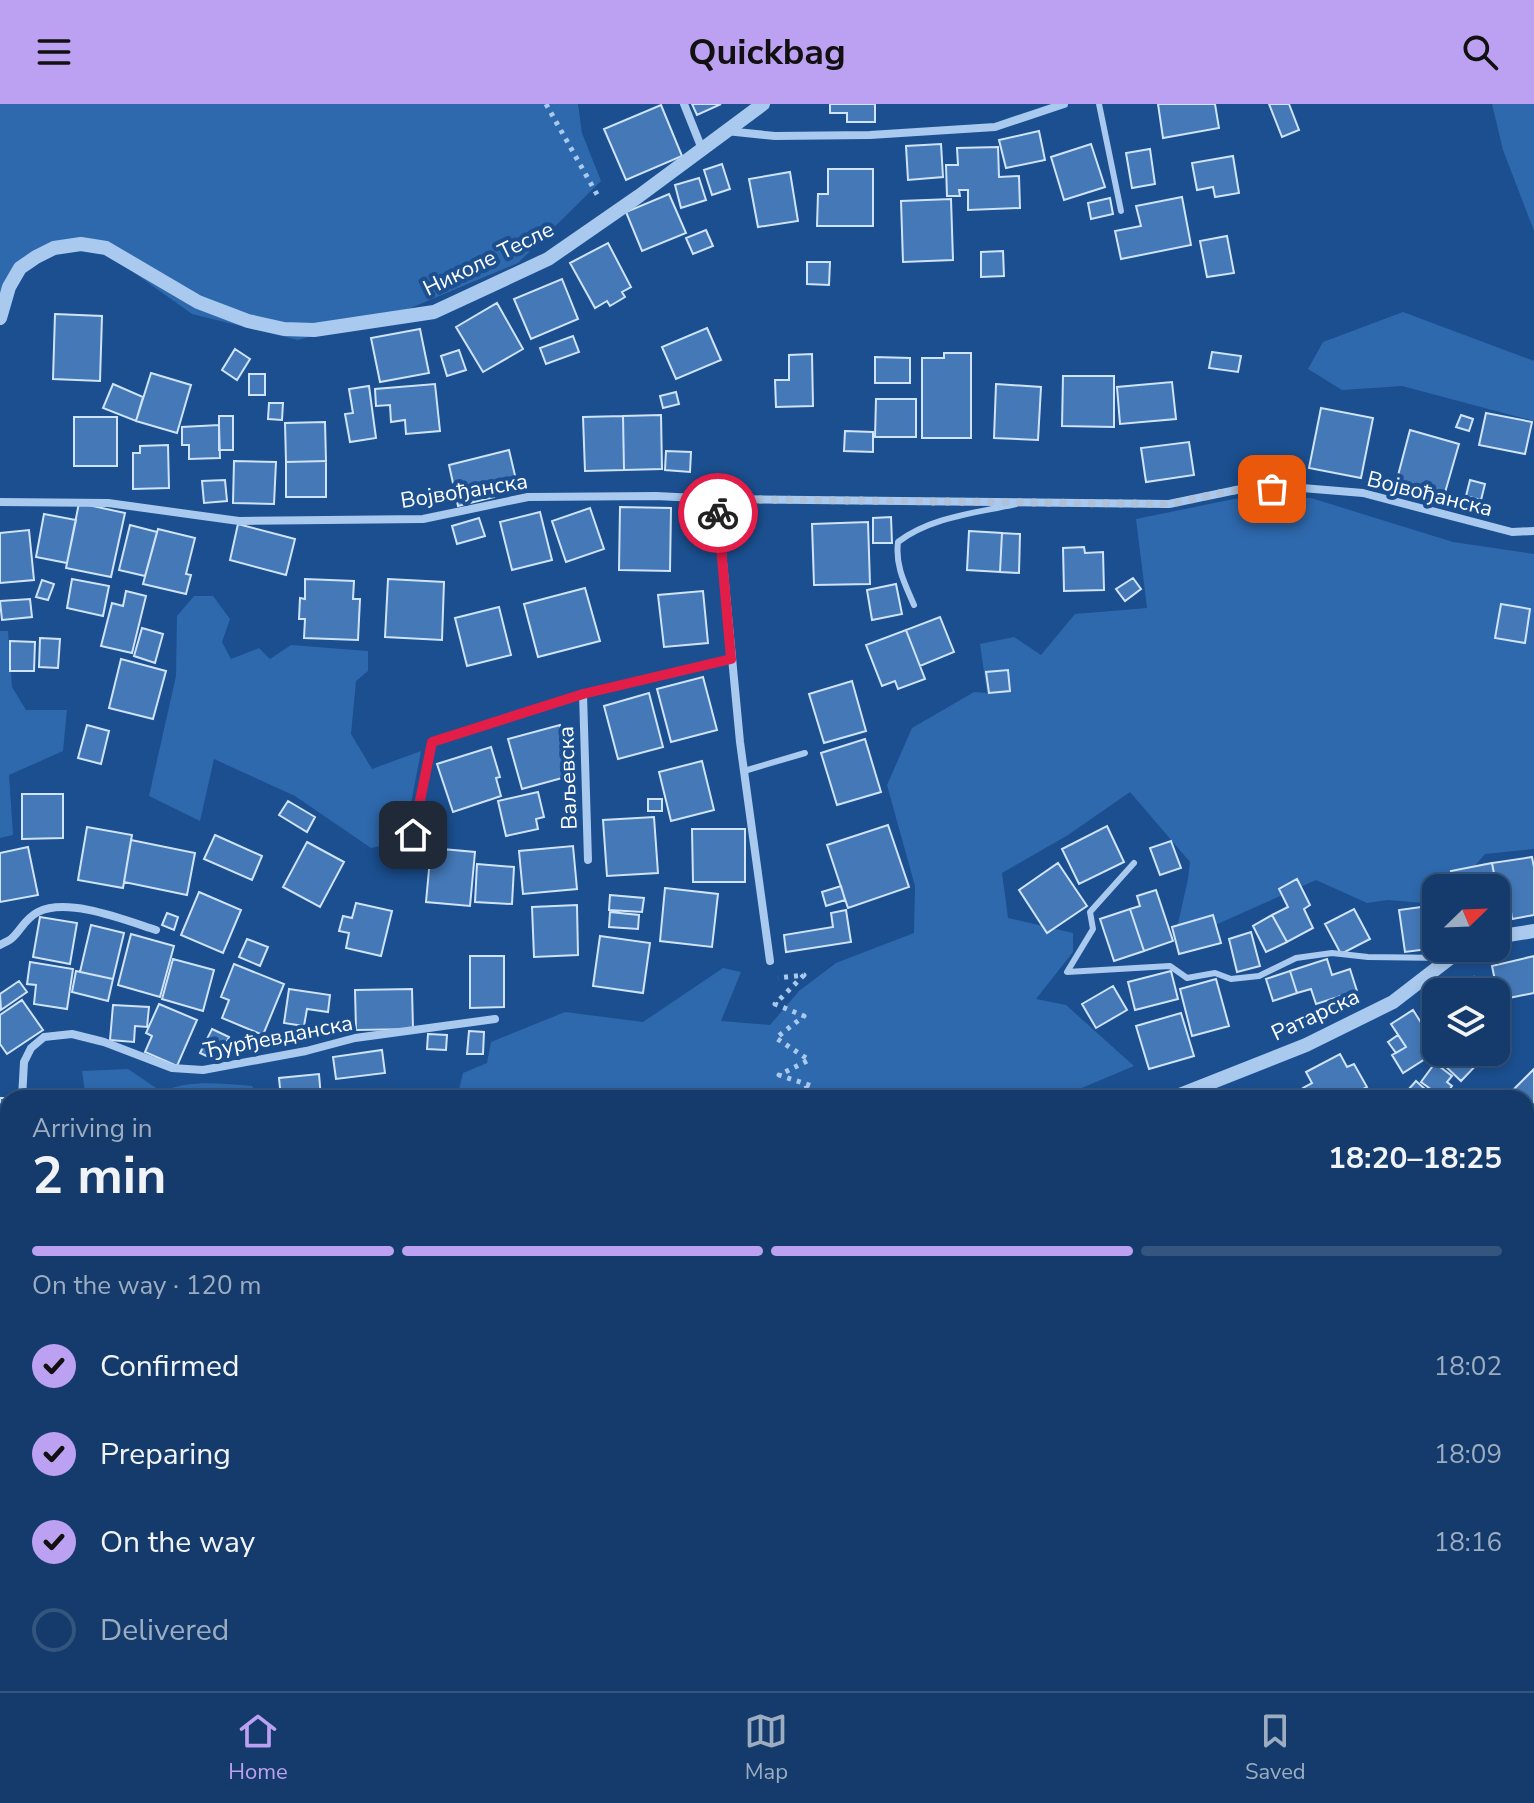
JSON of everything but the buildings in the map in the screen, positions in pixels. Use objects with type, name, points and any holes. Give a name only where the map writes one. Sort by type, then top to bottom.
[{"type":"street","points":[[684,104],[702,149]]},
{"type":"street","name":"Николе Тесле","points":[[0,318],[9,287],[20,268],[54,248],[81,244],[106,248],[198,302],[248,321],[284,329],[314,330],[434,312],[548,259],[763,104]]},
{"type":"street","points":[[725,131],[775,136],[870,135],[995,127],[1064,104]]},
{"type":"street","name":"Војвођанска","points":[[0,502],[108,503],[254,521],[423,519],[528,497],[1169,504],[1241,489],[1302,488],[1363,493],[1512,532],[1534,531]]},
{"type":"street","points":[[717,499],[731,659],[770,961]]},
{"type":"street","name":"Ваљевска","points":[[413,835],[432,742],[583,694],[731,659]]},
{"type":"street","name":"Ваљевска","points":[[583,694],[588,860]]},
{"type":"street","points":[[0,945],[14,937],[24,923],[40,911],[66,907],[105,914],[156,930]]},
{"type":"street","points":[[1510,935],[1534,931]]},
{"type":"street","name":"Ратарска","points":[[1192,1090],[1306,1045],[1393,1002],[1445,962]]},
{"type":"street","name":"Ђурђевданска","points":[[22,1090],[24,1062],[31,1048],[44,1037],[72,1034],[104,1042],[172,1068],[203,1070],[306,1051],[355,1038],[495,1019]]},
{"type":"lane","points":[[1099,104],[1121,211]]},
{"type":"lane","name":"Војвођанска","points":[[914,605],[898,568],[898,542],[936,522],[1031,501]]},
{"type":"lane","points":[[744,771],[805,753]]},
{"type":"lane","points":[[1134,863],[1090,912],[1093,929],[1067,972],[1170,966],[1187,978],[1215,973],[1231,979],[1259,976],[1296,958],[1332,953],[1422,958]]},
{"type":"path","points":[[546,104],[610,216]]},
{"type":"path","points":[[770,961],[772,979],[804,975],[775,1004],[804,1016],[776,1038],[809,1060],[779,1075],[812,1086],[800,1090]]},
{"type":"shaded area","points":[[0,104],[578,104],[582,133],[601,181],[518,263],[406,310],[298,340],[192,314],[84,237],[8,280],[0,299]]},
{"type":"shaded area","points":[[1492,104],[1534,104],[1534,231],[1503,150]]},
{"type":"shaded area","points":[[1403,312],[1534,361],[1534,421],[1402,386],[1342,390],[1308,369],[1323,342]]},
{"type":"shaded area","points":[[1311,498],[1453,542],[1534,554],[1534,849],[1485,854],[1468,874],[1422,874],[1422,903],[1388,900],[1367,903],[1316,880],[1213,926],[1177,928],[1190,862],[1130,792],[1068,835],[1002,873],[1008,918],[1073,933],[1073,952],[1036,999],[1066,1005],[1134,1066],[1077,1090],[459,1090],[463,1073],[487,1063],[491,1042],[565,1012],[643,1022],[723,968],[741,972],[721,1021],[770,1025],[799,991],[836,963],[914,933],[915,886],[887,785],[912,728],[974,692],[987,693],[980,644],[1014,637],[1041,655],[1075,614],[1147,608],[1136,519],[1234,499]]},
{"type":"shaded area","points":[[194,596],[213,596],[230,619],[222,642],[231,659],[259,648],[270,659],[291,645],[368,651],[368,671],[356,681],[351,734],[372,769],[421,751],[404,840],[371,848],[295,796],[214,759],[200,821],[149,796],[176,676],[177,616]]},
{"type":"shaded area","points":[[0,631],[8,631],[12,687],[26,710],[67,710],[63,751],[9,775],[13,835],[0,838]]},
{"type":"shaded area","points":[[128,1069],[159,1090],[85,1090],[82,1071]]},
{"type":"shaded area","points":[[206,1083],[252,1086],[255,1090],[167,1090]]},
{"type":"way so far","points":[[718,513],[717,499],[1169,504],[1241,489],[1272,489]]},
{"type":"route","points":[[413,835],[432,742],[583,694],[731,659],[718,513]]}]
